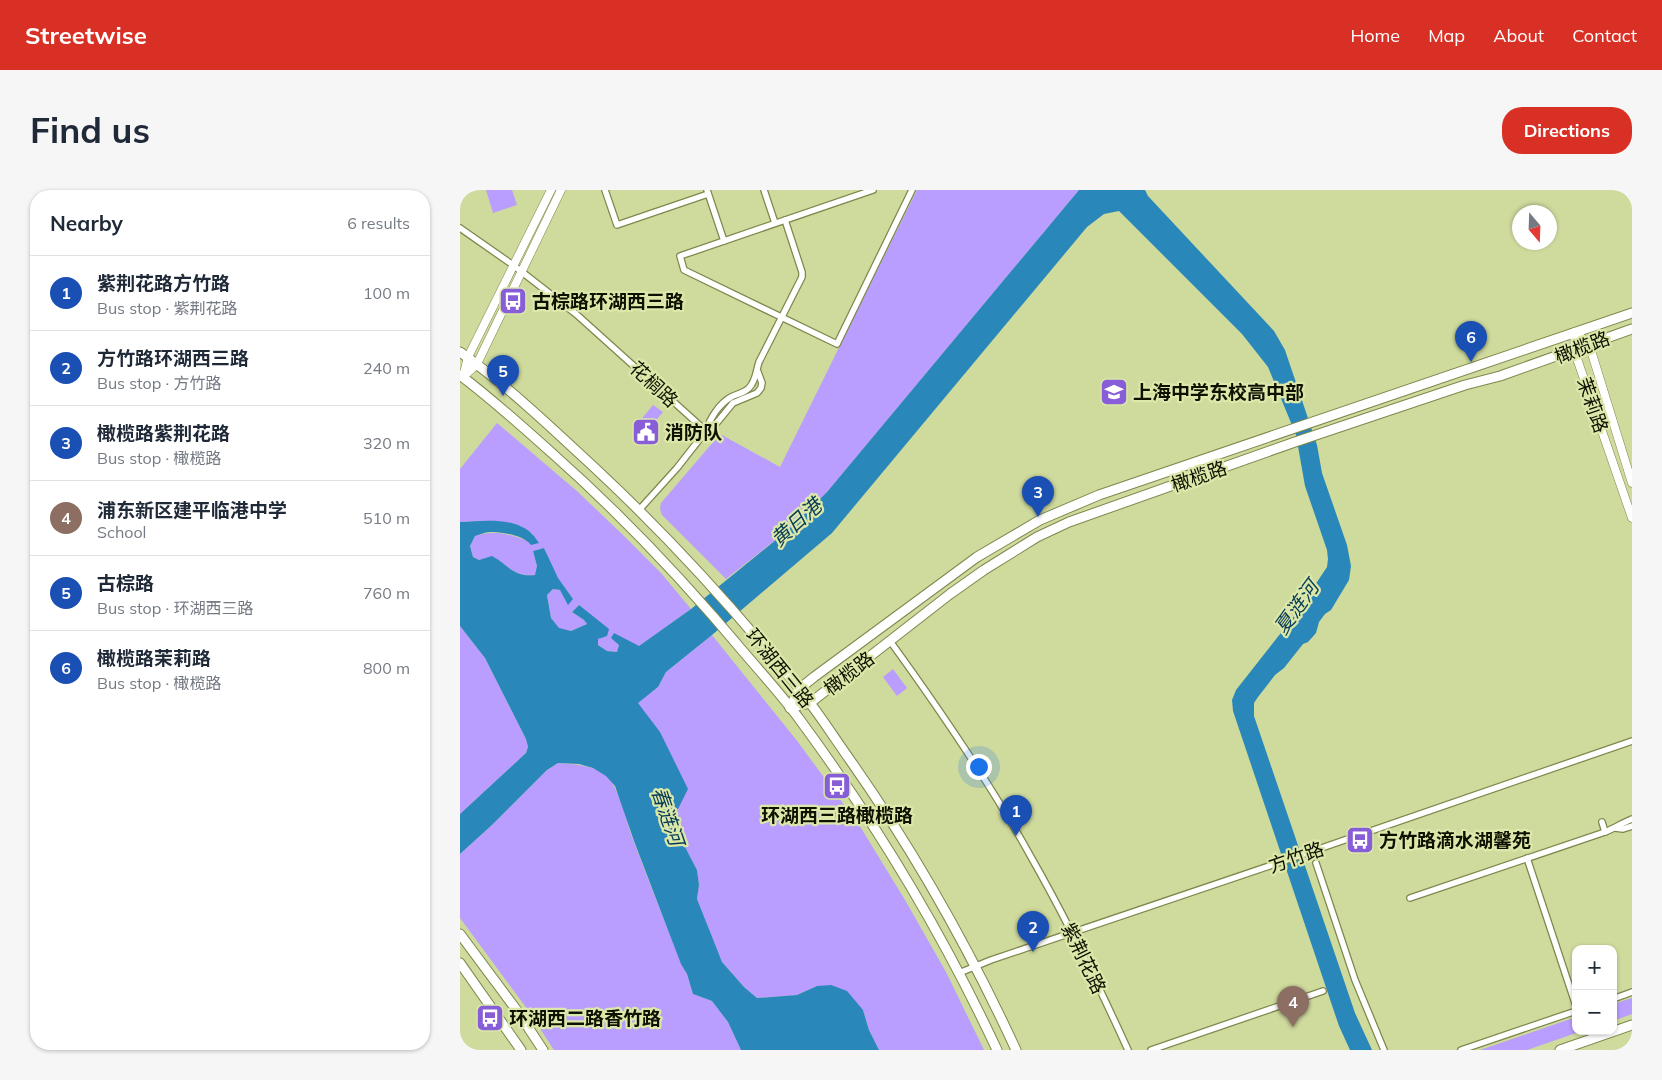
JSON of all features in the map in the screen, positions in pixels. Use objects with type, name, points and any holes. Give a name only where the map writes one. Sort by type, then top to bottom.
[{"type":"main road","name":"橄榄路","points":[[790,708],[799,689],[860,642],[977,558],[1040,520],[1099,495],[1632,313]]},
{"type":"main road","name":"橄榄路","points":[[790,708],[810,703],[984,570],[1037,537],[1069,522],[1295,442],[1464,386],[1500,376],[1632,329]]},
{"type":"main road","name":"环湖西三路","points":[[464,355],[552,426],[639,510],[713,586],[799,689],[880,803],[944,908],[976,966],[1016,1050]]},
{"type":"main road","name":"环湖西三路","points":[[461,376],[580,477],[664,560],[790,708],[852,794],[901,870],[959,973],[997,1050]]},
{"type":"main road","points":[[460,934],[518,1012],[543,1050]]},
{"type":"main road","points":[[460,963],[521,1050]]},
{"type":"main road","points":[[1560,1050],[1632,1025]]},
{"type":"street","points":[[461,376],[464,355],[551,190]]},
{"type":"street","points":[[461,376],[477,364],[561,190]]},
{"type":"street","points":[[605,190],[617,225],[708,192],[724,241]]},
{"type":"street","points":[[764,190],[775,223]]},
{"type":"street","points":[[873,190],[865,191],[680,256],[684,270],[837,344],[912,190]]},
{"type":"street","points":[[706,431],[710,418],[727,400],[749,388],[758,372],[759,362],[802,277],[785,220]]},
{"type":"street","name":"花榈路","points":[[460,228],[513,265],[589,326],[706,431]]},
{"type":"street","points":[[1575,332],[1589,344]]},
{"type":"street","name":"茉莉路","points":[[1575,332],[1574,350],[1632,518]]},
{"type":"street","name":"茉莉路","points":[[1589,344],[1632,484]]},
{"type":"street","points":[[639,510],[677,468],[706,431],[716,425],[733,403],[757,393],[762,383],[758,372]]},
{"type":"street","name":"紫荆花路","points":[[890,641],[978,769],[1027,849],[1073,932],[1128,1050]]},
{"type":"street","name":"方竹路","points":[[959,973],[991,960],[1632,741]]},
{"type":"street","points":[[1410,898],[1605,832],[1632,819]]},
{"type":"street","points":[[1602,822],[1605,832]]},
{"type":"street","points":[[1615,828],[1623,829],[1632,826]]},
{"type":"street","points":[[1527,858],[1572,994]]},
{"type":"street","points":[[1316,863],[1355,980],[1384,1050]]},
{"type":"street","points":[[1150,1050],[1323,991]]},
{"type":"street","points":[[1617,998],[1632,992]]},
{"type":"street","points":[[1461,1050],[1572,1012]]},
{"type":"shaded area","points":[[486,190],[512,190],[517,205],[493,213]]},
{"type":"shaded area","points":[[917,190],[1079,190],[827,492],[788,530],[726,579],[662,515],[661,503],[720,434],[780,467]]},
{"type":"shaded area","points":[[653,405],[663,412],[648,430],[639,422]]},
{"type":"shaded area","points":[[497,423],[578,492],[623,535],[661,573],[691,609],[639,646],[619,645],[617,652],[607,651],[598,645],[598,639],[579,605],[572,612],[587,624],[571,631],[559,629],[551,618],[547,595],[553,589],[560,590],[573,599],[557,578],[544,548],[533,551],[537,566],[536,575],[517,573],[492,557],[479,560],[473,557],[470,546],[475,536],[489,533],[508,534],[528,541],[533,534],[507,523],[489,521],[460,522],[460,469]]},
{"type":"shaded area","points":[[460,626],[485,658],[526,739],[528,747],[526,753],[460,814]]},
{"type":"shaded area","points":[[712,635],[798,742],[861,828],[946,972],[984,1050],[879,1050],[869,1030],[863,1010],[817,986],[797,995],[757,998],[744,987],[722,962],[697,899],[699,885],[697,870],[682,841],[677,811],[637,703],[658,687],[666,672]]},
{"type":"shaded area","points":[[893,669],[907,688],[897,696],[883,677]]},
{"type":"shaded area","points":[[558,763],[589,767],[601,772],[611,780],[681,963],[687,974],[693,994],[712,1001],[728,1022],[741,1050],[554,1050],[525,1006],[460,918],[460,854],[547,770]]},
{"type":"shaded area","points":[[1632,998],[1632,1014],[1617,1020],[1617,1003]]},
{"type":"shaded area","points":[[1572,1018],[1572,1034],[1527,1050],[1480,1050]]},
{"type":"water","name":"春涟河","points":[[1079,190],[1145,190],[1148,196],[1274,331],[1285,350],[1317,445],[1322,473],[1347,545],[1351,566],[1349,580],[1331,610],[1319,622],[1316,633],[1308,642],[1303,644],[1258,697],[1254,703],[1254,716],[1355,1013],[1372,1050],[1350,1050],[1339,1026],[1233,711],[1232,700],[1236,690],[1295,615],[1327,567],[1327,550],[1305,486],[1296,435],[1268,367],[1242,334],[1119,211],[1104,214],[1087,227],[832,533],[666,672],[658,687],[638,703],[660,732],[688,789],[677,811],[682,841],[697,870],[699,885],[697,899],[722,962],[744,987],[757,998],[797,995],[817,986],[831,985],[847,991],[863,1010],[869,1030],[879,1050],[741,1050],[728,1022],[712,1001],[693,994],[687,974],[681,964],[634,841],[615,786],[606,776],[593,768],[579,764],[558,763],[547,770],[460,854],[460,814],[526,753],[528,747],[526,739],[485,658],[460,626],[460,522],[500,521],[525,528],[539,543],[531,545],[518,536],[488,532],[475,536],[470,546],[473,557],[479,560],[492,556],[516,573],[535,575],[537,566],[533,551],[544,548],[558,578],[573,599],[568,605],[560,590],[553,589],[547,595],[551,618],[559,628],[571,631],[587,624],[572,612],[579,605],[609,629],[607,636],[598,639],[598,645],[607,651],[617,652],[619,645],[611,638],[614,633],[639,646],[691,609],[788,530],[827,492]]},
{"type":"place","name":"古棕路环湖西三路","points":[[513,301]]},
{"type":"place","name":"橄榄路茉莉路","points":[[1471,362]]},
{"type":"place","name":"上海中学东校高中部","points":[[1114,392]]},
{"type":"place","name":"古棕路","points":[[503,396]]},
{"type":"place","name":"消防队","points":[[646,432]]},
{"type":"place","name":"橄榄路紫荆花路","points":[[1038,517]]},
{"type":"place","name":"环湖西三路橄榄路","points":[[837,786]]},
{"type":"place","name":"紫荆花路方竹路","points":[[1016,836]]},
{"type":"place","name":"方竹路滴水湖馨苑","points":[[1360,840]]},
{"type":"place","name":"方竹路环湖西三路","points":[[1033,952]]},
{"type":"place","name":"环湖西二路香竹路","points":[[490,1018]]},
{"type":"place","name":"浦东新区建平临港中学","points":[[1293,1027]]},
{"type":"water label","name":"黄日港","points":[[796,522]]},
{"type":"water label","name":"夏涟河","points":[[1296,607]]}]
